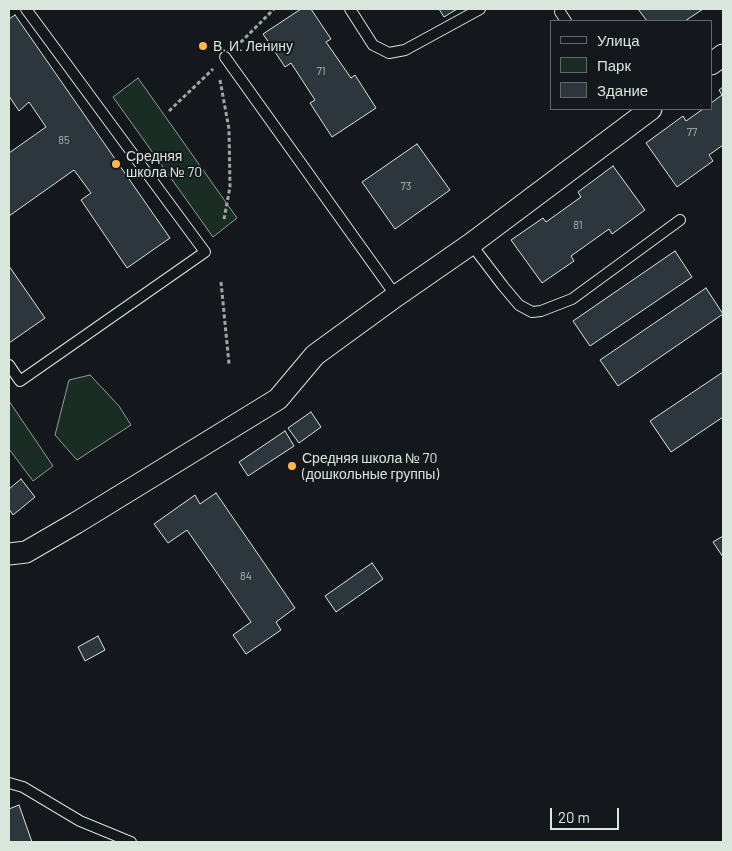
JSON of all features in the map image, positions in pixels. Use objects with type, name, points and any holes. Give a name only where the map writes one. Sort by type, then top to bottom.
[{"type":"street","points":[[712,63],[723,55]]},
{"type":"street","points":[[9,554],[26,552],[278,399],[315,355],[471,244],[638,115]]},
{"type":"lane","points":[[9,365],[20,381],[204,252],[26,9]]},
{"type":"lane","points":[[350,9],[373,45],[389,53],[406,50],[480,9]]},
{"type":"lane","points":[[226,57],[396,296]]},
{"type":"lane","points":[[471,244],[519,305],[532,312],[542,311],[572,299],[680,220]]},
{"type":"lane","points":[[9,783],[23,787],[80,821],[130,842]]},
{"type":"path","points":[[219,74],[229,129],[230,186],[224,219]]},
{"type":"path","points":[[220,282],[229,364]]},
{"type":"green space","points":[[138,78],[237,218],[213,237],[113,97]]},
{"type":"green space","points":[[90,375],[119,406],[131,425],[77,460],[55,435],[69,380]]},
{"type":"green space","points":[[9,401],[53,466],[33,481],[9,449]]},
{"type":"building","points":[[301,9],[311,9],[331,39],[326,42],[351,78],[355,75],[376,108],[332,137],[310,103],[315,100],[291,63],[285,67],[263,34]]},
{"type":"building","points":[[439,9],[457,9],[444,17]]},
{"type":"building","points":[[638,9],[703,9],[686,20],[646,20]]},
{"type":"building","points":[[15,15],[170,238],[127,268],[81,200],[91,193],[74,170],[9,216],[9,153],[46,127],[29,102],[19,111],[9,96],[9,19]]},
{"type":"building","points":[[723,87],[723,145],[709,155],[713,161],[677,187],[646,143],[683,116],[686,121],[702,110],[712,110],[712,102],[722,95],[719,90]]},
{"type":"building","points":[[417,144],[450,190],[395,229],[362,182]]},
{"type":"building","points":[[613,166],[645,210],[612,234],[609,229],[571,256],[574,261],[542,283],[511,240],[543,218],[546,222],[581,197],[578,192]]},
{"type":"building","points":[[675,251],[692,277],[590,346],[573,321]]},
{"type":"building","points":[[9,266],[45,318],[9,343]]},
{"type":"building","points":[[706,288],[723,314],[618,386],[600,360]]},
{"type":"building","points":[[723,372],[723,417],[671,452],[650,421]]},
{"type":"building","points":[[311,412],[321,427],[299,443],[288,428]]},
{"type":"building","points":[[285,431],[294,446],[248,476],[239,462]]},
{"type":"building","points":[[21,479],[35,497],[13,515],[9,509],[9,489]]},
{"type":"building","points":[[216,493],[295,608],[276,622],[281,630],[246,654],[233,635],[251,622],[187,530],[168,543],[154,524],[195,495],[200,504]]},
{"type":"building","points":[[723,536],[723,557],[713,542]]},
{"type":"building","points":[[372,563],[383,579],[336,612],[325,596]]},
{"type":"building","points":[[98,636],[105,650],[85,661],[78,647]]},
{"type":"building","points":[[19,805],[32,842],[9,842],[9,809]]},
{"type":"place","name":"В. И. Ленину","points":[[203,46]]},
{"type":"place","name":"Средняя школа № 70","points":[[116,164]]},
{"type":"place","name":"Средняя школа № 70 (дошкольные группы)","points":[[292,466]]}]
